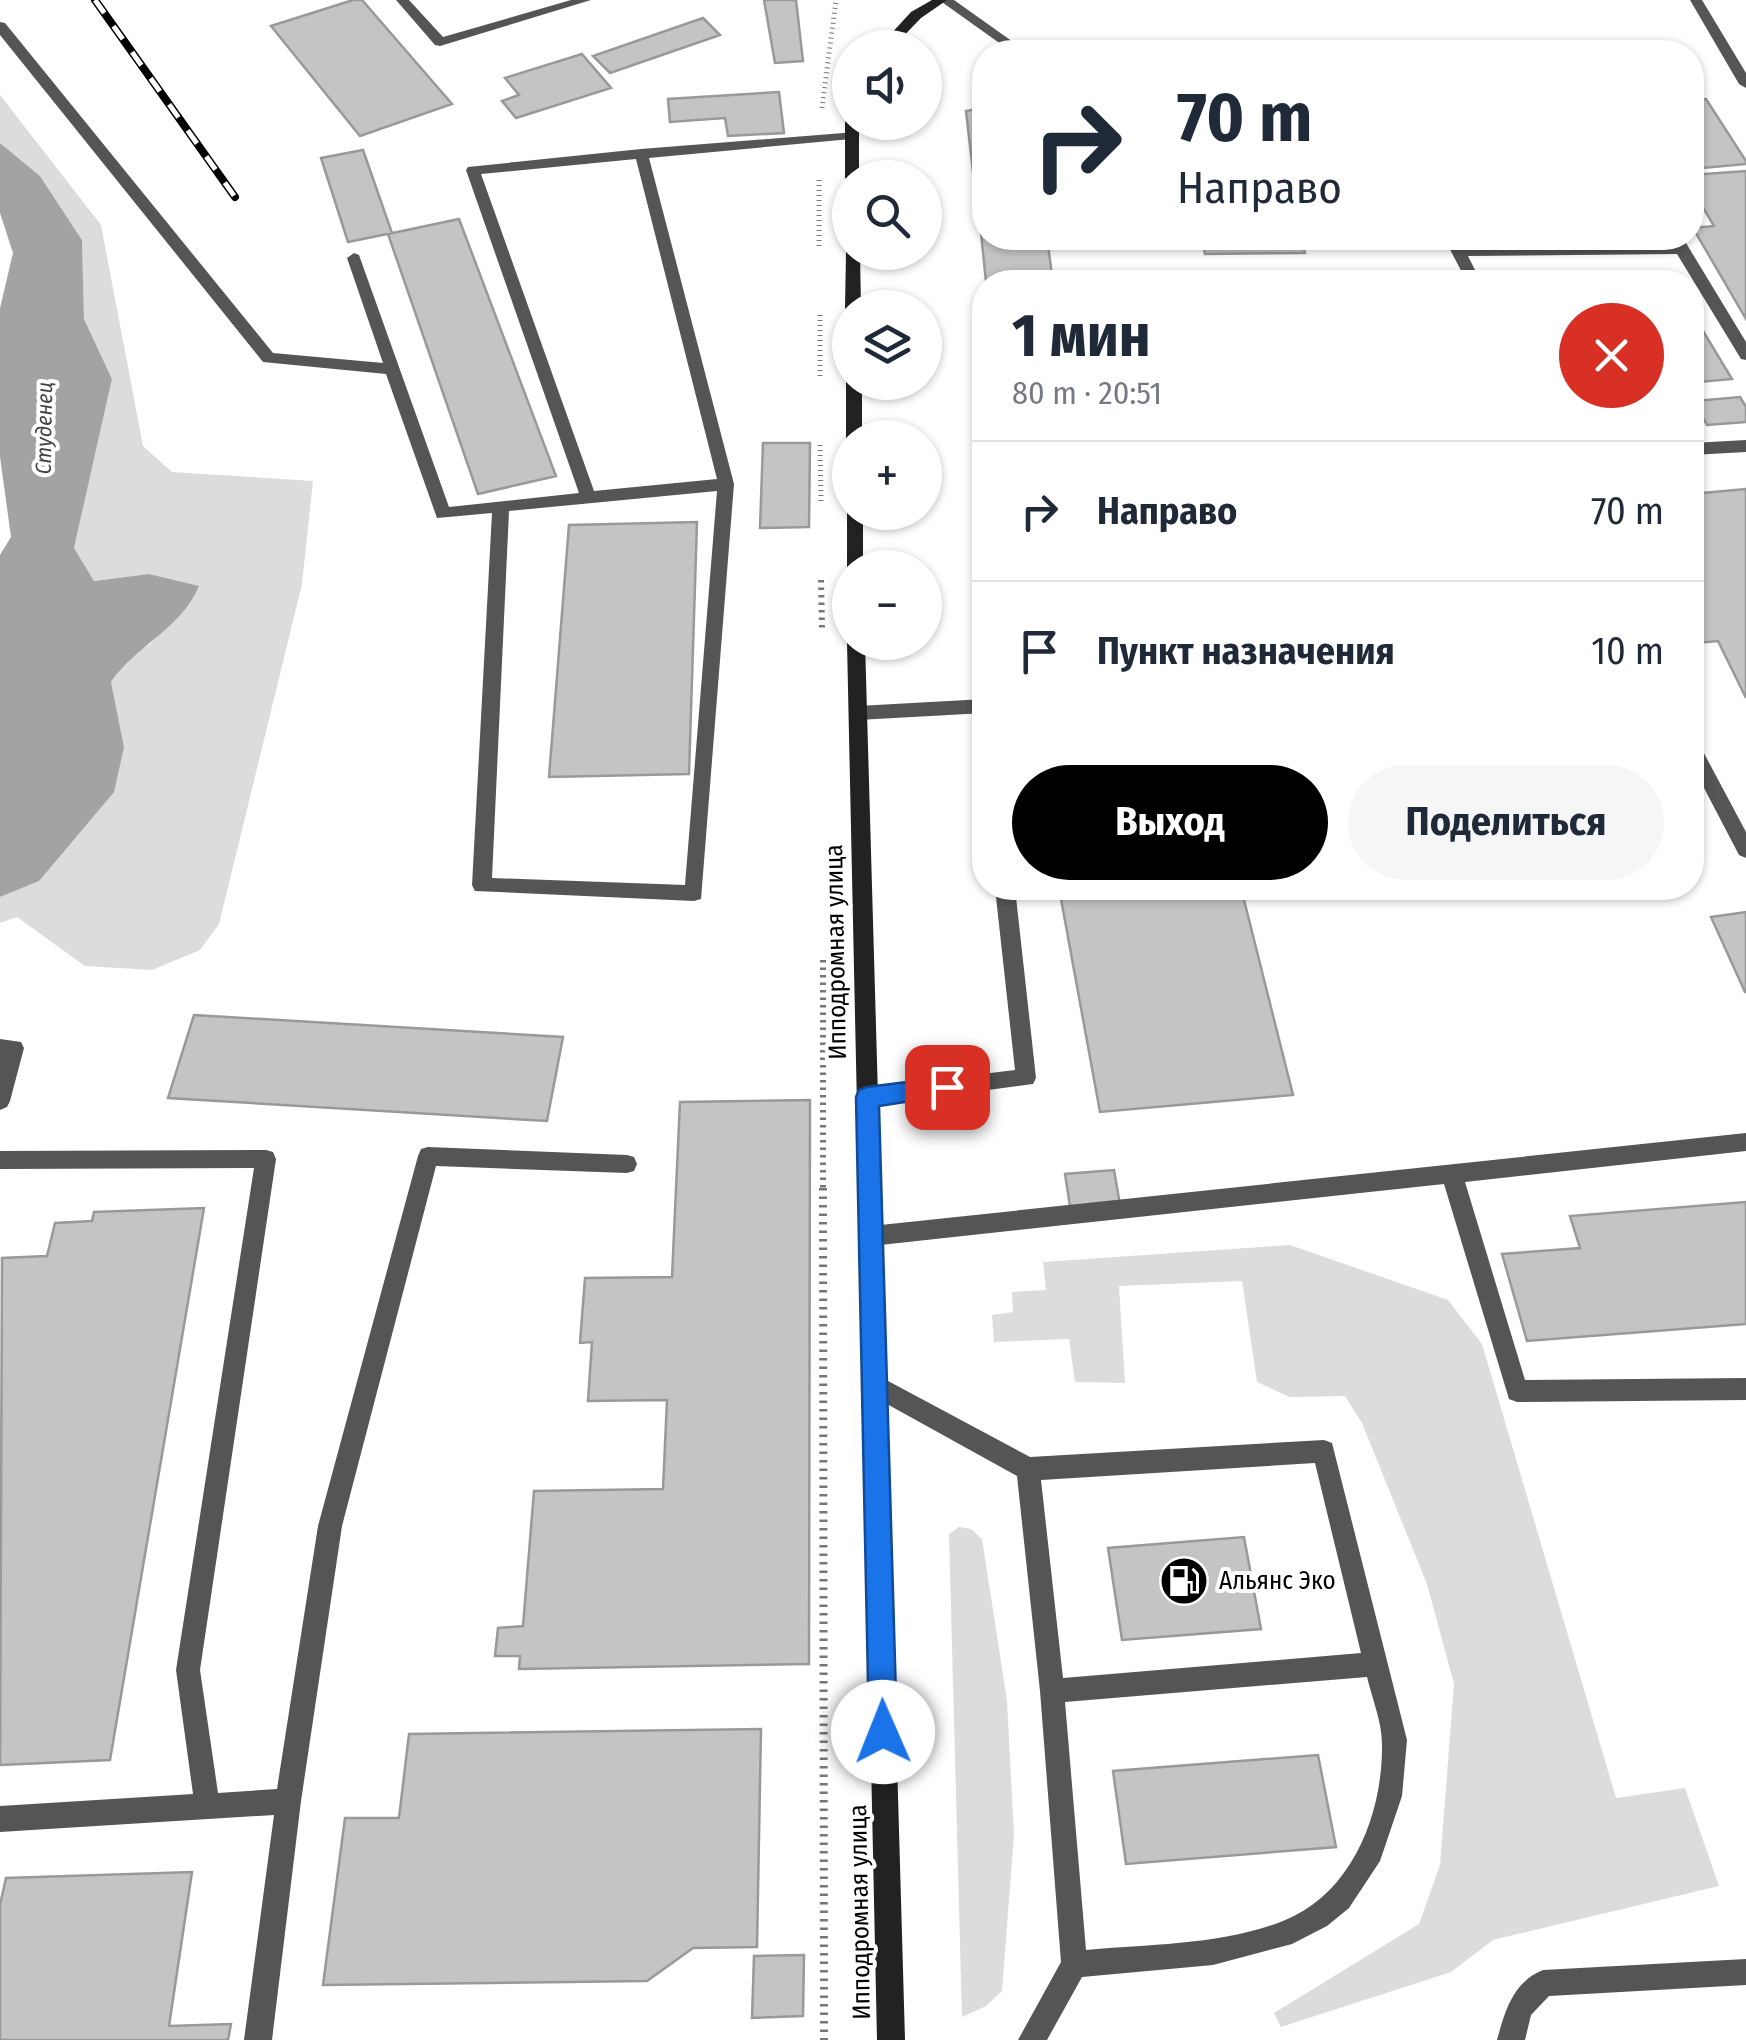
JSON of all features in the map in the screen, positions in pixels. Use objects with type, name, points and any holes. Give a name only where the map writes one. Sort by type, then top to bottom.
[{"type":"main road","points":[[902,30],[916,16],[943,0]]},
{"type":"main road","name":"Ипподромная улица","points":[[857,660],[890,2040]]},
{"type":"lane","points":[[402,0],[440,42],[585,0]]},
{"type":"lane","points":[[943,0],[1002,40]]},
{"type":"lane","points":[[1696,0],[1746,84]]},
{"type":"lane","points":[[0,26],[268,358],[393,368]]},
{"type":"lane","points":[[588,496],[473,170],[832,134]]},
{"type":"lane","points":[[501,506],[482,886],[694,893],[726,484],[640,154]]},
{"type":"lane","points":[[354,258],[443,514],[726,484]]},
{"type":"lane","points":[[1704,285],[1746,355]]},
{"type":"lane","points":[[1704,448],[1746,446]]},
{"type":"lane","points":[[858,713],[972,707]]},
{"type":"lane","points":[[1704,769],[1746,850]]},
{"type":"lane","points":[[867,1097],[1026,1078],[1007,900]]},
{"type":"lane","points":[[0,1048],[14,1048],[0,1101]]},
{"type":"lane","points":[[871,1236],[1746,1142]]},
{"type":"lane","points":[[258,2040],[288,1801],[330,1526],[428,1156],[627,1164]]},
{"type":"lane","points":[[0,1160],[266,1159],[188,1670],[207,1804]]},
{"type":"lane","points":[[1452,1175],[1517,1391],[1746,1388]]},
{"type":"lane","points":[[874,1385],[1028,1469],[1324,1451],[1395,1740],[1395,1776],[1375,1847],[1326,1910],[1294,1930],[1231,1948],[1074,1964]]},
{"type":"lane","points":[[1028,1469],[1052,1691],[1074,1964],[1032,2040]]},
{"type":"lane","points":[[1052,1691],[1376,1664]]},
{"type":"lane","points":[[0,1819],[288,1801]]},
{"type":"lane","points":[[1512,2040],[1518,2008],[1543,1983],[1746,1972]]},
{"type":"path","points":[[819,254],[818,138],[836,0]]},
{"type":"path","points":[[820,312],[820,390]]},
{"type":"path","points":[[820,429],[821,506]]},
{"type":"path","points":[[821,564],[822,642]]},
{"type":"path","points":[[823,956],[824,2040]]},
{"type":"shaded area","points":[[0,95],[101,225],[143,446],[172,472],[313,481],[302,584],[219,924],[200,950],[152,970],[85,966],[17,917],[0,923],[0,897],[39,881],[124,747],[111,683],[126,659],[150,644],[198,587],[149,574],[94,581],[74,548],[112,379],[84,319],[82,240],[40,176],[0,143]]},
{"type":"shaded area","points":[[1290,1245],[1448,1300],[1482,1344],[1616,1798],[1685,1788],[1719,1886],[1493,1940],[1451,1972],[1281,2027],[1274,2013],[1419,1924],[1440,1865],[1454,1684],[1427,1584],[1362,1423],[1345,1396],[1290,1397],[1257,1382],[1242,1281],[1119,1286],[1125,1383],[1075,1382],[1069,1339],[994,1342],[992,1315],[1013,1312],[1012,1292],[1046,1290],[1043,1262]]},
{"type":"shaded area","points":[[959,1527],[971,1529],[982,1539],[1007,1701],[1014,1835],[1002,1991],[986,2006],[962,2017],[949,1534]]},
{"type":"water","name":"Студенец","points":[[0,143],[40,176],[82,240],[84,319],[112,379],[74,548],[94,581],[149,574],[199,586],[170,626],[111,682],[124,747],[114,792],[39,881],[0,897],[0,555],[11,537],[0,457],[0,308],[13,253],[0,213]]},
{"type":"building","points":[[362,0],[452,104],[360,136],[271,26]]},
{"type":"building","points":[[764,0],[796,0],[803,61],[775,63]]},
{"type":"building","points":[[703,18],[720,35],[610,73],[593,56]]},
{"type":"building","points":[[582,54],[611,88],[516,118],[502,101],[519,95],[505,78]]},
{"type":"building","points":[[779,92],[784,133],[728,136],[725,118],[670,122],[668,99]]},
{"type":"building","points":[[1706,99],[1746,164],[1704,168]]},
{"type":"building","points":[[972,110],[972,163],[966,111]]},
{"type":"building","points":[[363,150],[392,233],[348,242],[321,158]]},
{"type":"building","points":[[1746,171],[1746,319],[1704,247],[1704,227],[1714,226],[1704,209],[1704,174]]},
{"type":"building","points":[[459,219],[556,476],[478,494],[388,234]]},
{"type":"building","points":[[983,250],[1049,250],[1051,270],[985,270]]},
{"type":"building","points":[[1204,250],[1305,253],[1205,254]]},
{"type":"building","points":[[1704,333],[1732,379],[1704,382]]},
{"type":"building","points":[[1740,397],[1746,407],[1746,422],[1707,425],[1704,400]]},
{"type":"building","points":[[763,443],[810,443],[809,527],[760,528]]},
{"type":"building","points":[[1746,489],[1746,698],[1718,641],[1704,642],[1704,493]]},
{"type":"building","points":[[697,522],[689,774],[549,777],[569,525]]},
{"type":"building","points":[[1061,900],[1244,900],[1293,1095],[1100,1112]]},
{"type":"building","points":[[1746,912],[1746,992],[1745,992],[1711,917]]},
{"type":"building","points":[[194,1015],[563,1037],[547,1121],[168,1098]]},
{"type":"building","points":[[810,1100],[809,1664],[519,1669],[520,1656],[495,1656],[498,1628],[523,1626],[534,1491],[663,1489],[667,1400],[588,1401],[592,1342],[580,1343],[585,1278],[672,1277],[680,1102]]},
{"type":"building","points":[[1114,1170],[1122,1216],[1072,1219],[1065,1174]]},
{"type":"building","points":[[1746,1202],[1746,1324],[1527,1341],[1502,1254],[1580,1248],[1570,1216]]},
{"type":"building","points":[[204,1208],[110,1760],[0,1765],[2,1258],[47,1256],[55,1223],[92,1221],[94,1212]]},
{"type":"building","points":[[1244,1537],[1261,1629],[1122,1640],[1108,1548]]},
{"type":"building","points":[[761,1729],[757,1947],[693,1948],[647,1981],[323,1985],[345,1818],[399,1818],[409,1734]]},
{"type":"building","points":[[1318,1755],[1336,1847],[1126,1864],[1113,1771]]},
{"type":"building","points":[[192,1872],[169,2026],[231,2024],[228,2040],[0,2040],[0,1905],[6,1878]]},
{"type":"building","points":[[804,1955],[803,2016],[752,2018],[754,1956]]},
{"type":"railway","points":[[95,0],[235,197]]},
{"type":"place","name":"Альянс Эко","points":[[1184,1581]]},
{"type":"route","points":[[883,1732],[867,1097],[947,1087]]}]
